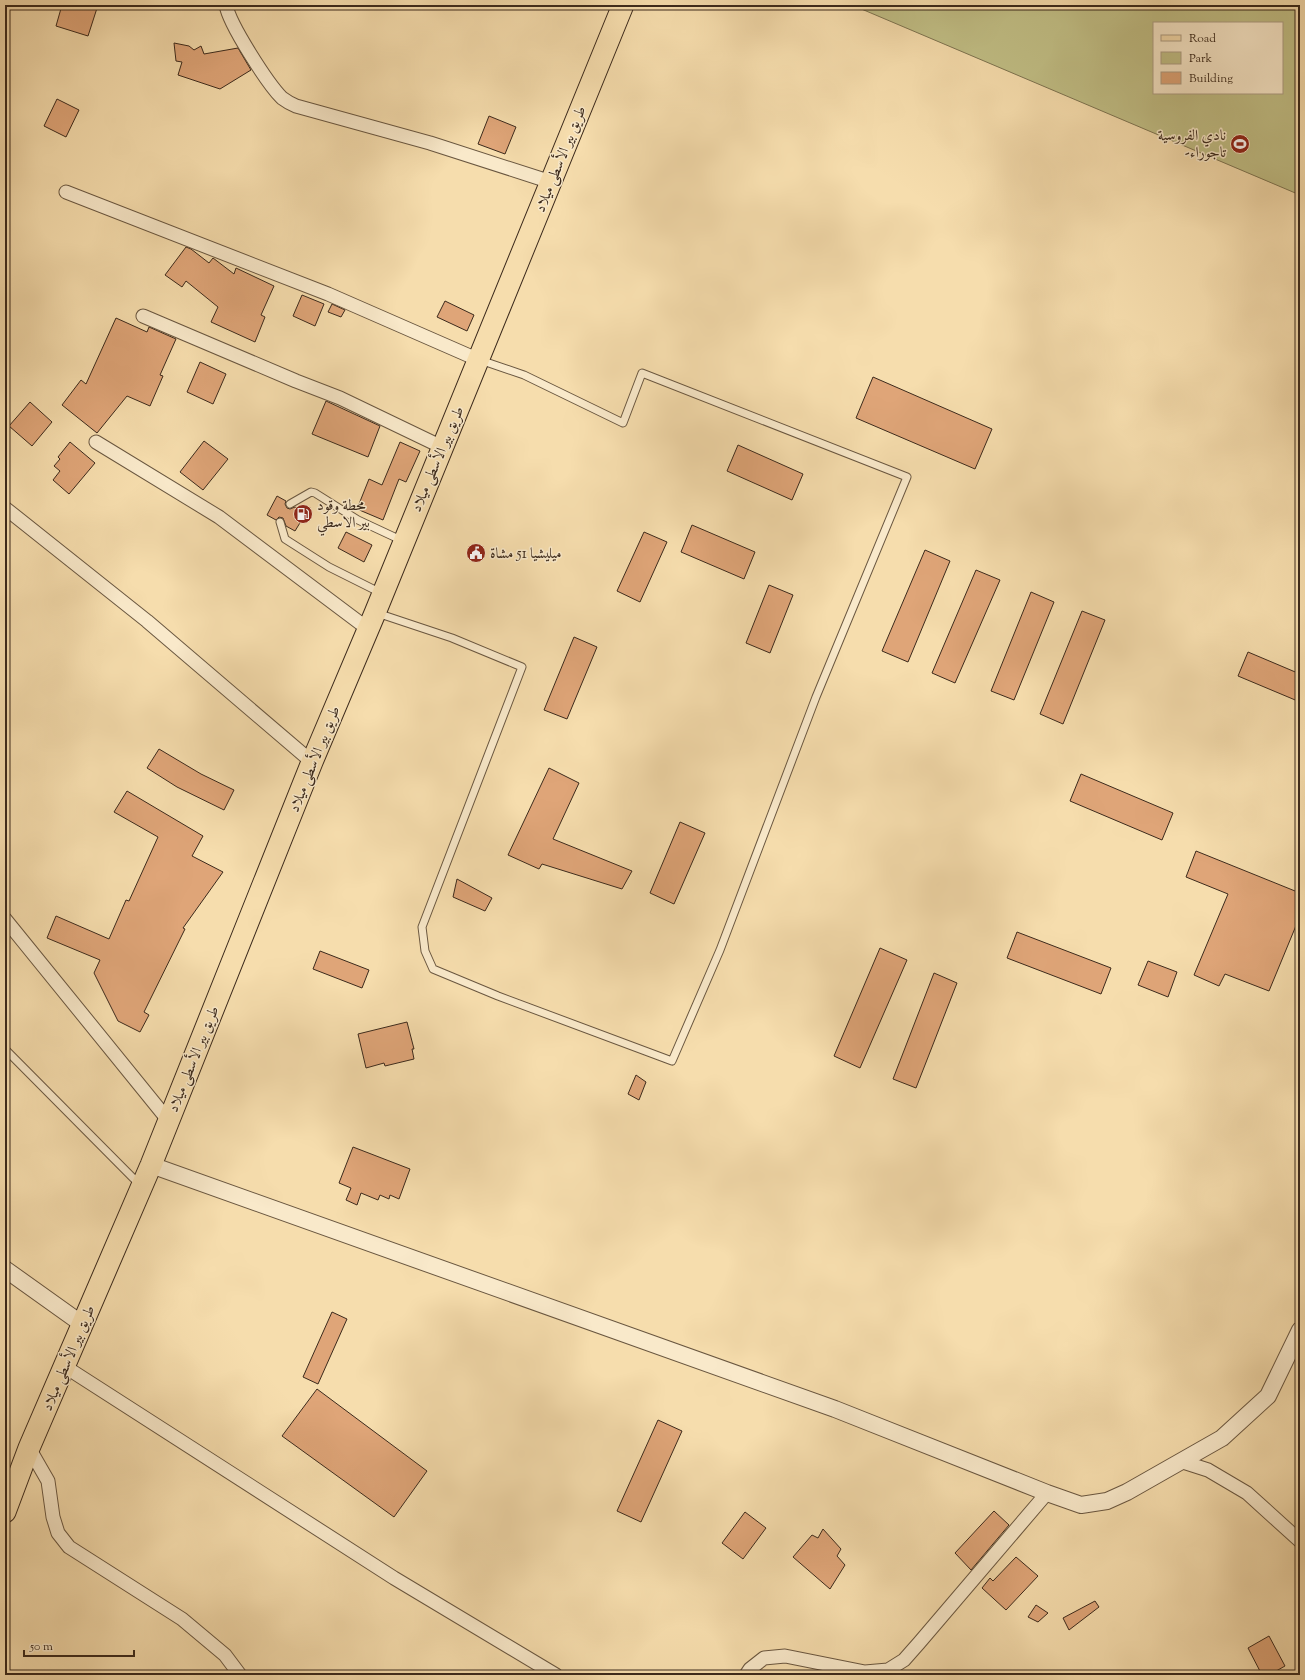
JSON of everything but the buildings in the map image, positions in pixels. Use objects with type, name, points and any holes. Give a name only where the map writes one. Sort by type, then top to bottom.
[{"type":"main road","name":"طريق بير الأسطى ميلاد","points":[[5,1512],[29,1448],[151,1165],[312,762],[479,360],[623,5]]},
{"type":"street","points":[[226,5],[229,18],[272,87],[284,99],[296,106],[430,143],[551,182]]},
{"type":"street","points":[[66,192],[328,294],[479,360]]},
{"type":"street","points":[[144,316],[246,360],[340,398],[442,447]]},
{"type":"street","points":[[96,442],[375,612]]},
{"type":"street","points":[[5,508],[147,621],[312,762]]},
{"type":"street","points":[[5,919],[168,1120]]},
{"type":"street","points":[[151,1165],[835,1409],[1081,1505],[1107,1501],[1127,1492],[1222,1438],[1268,1396],[1300,1330]]},
{"type":"street","points":[[5,1269],[82,1324]]},
{"type":"street","points":[[64,1366],[394,1578],[556,1675]]},
{"type":"street","points":[[29,1448],[48,1480],[53,1517],[58,1533],[69,1547],[182,1619],[225,1655],[240,1675]]},
{"type":"street","points":[[1180,1461],[1208,1470],[1247,1493],[1300,1541]]},
{"type":"street","points":[[746,1675],[750,1669],[764,1658],[785,1656],[865,1672],[888,1670],[904,1660],[1047,1493]]},
{"type":"lane","points":[[280,522],[285,539],[329,567],[375,612],[452,638],[522,667],[422,926],[425,951],[434,969],[498,996],[672,1061],[720,950],[816,697],[907,477],[642,373],[623,423],[524,375],[479,360]]},
{"type":"lane","points":[[290,504],[304,495],[315,493],[358,520],[403,541]]},
{"type":"lane","points":[[5,1049],[141,1186]]},
{"type":"green space","name":"نادي الفروسية -تاجوراء","points":[[852,5],[1300,5],[1300,195]]},
{"type":"place","name":"نادي الفروسية -تاجوراء","points":[[1240,144]]},
{"type":"place","name":"محطة وقود بير الاسطي","points":[[303,514]]},
{"type":"place","name":"ميليشيا 51 مشاة","points":[[476,553]]}]
